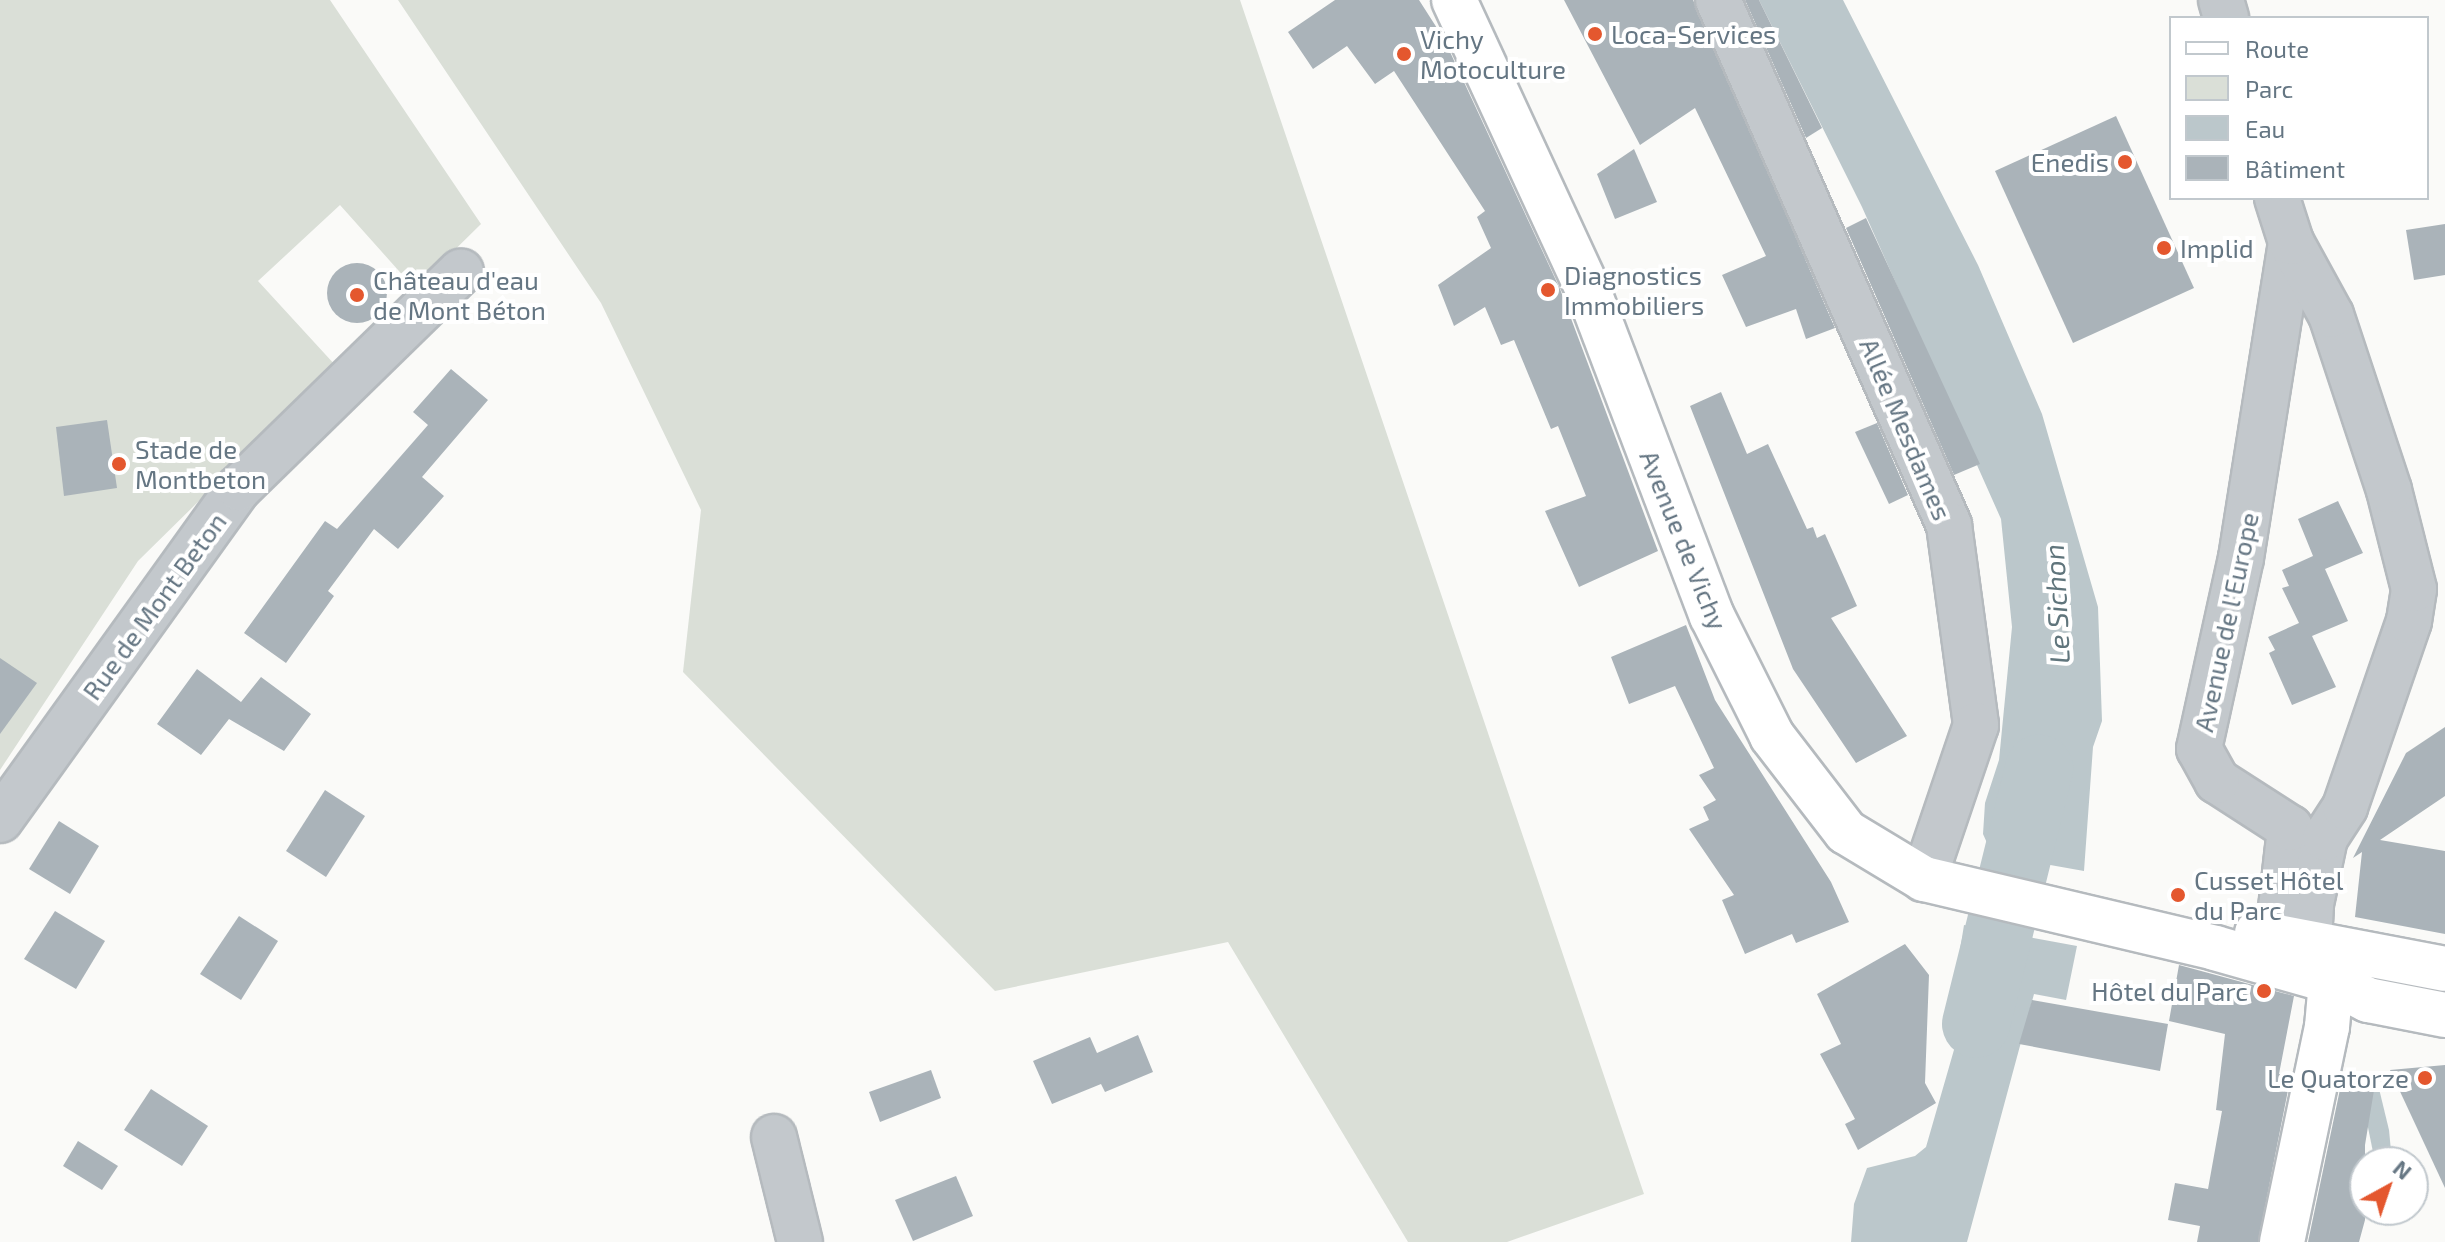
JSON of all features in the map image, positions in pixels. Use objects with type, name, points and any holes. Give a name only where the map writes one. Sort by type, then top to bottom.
[{"type":"main road","name":"Avenue de Vichy","points":[[1454,0],[1588,290],[1712,616],[1772,736],[1846,832],[1924,879],[1976,894],[2080,914],[2331,981]]},
{"type":"main road","name":"Avenue de Vichy","points":[[2080,914],[2173,918],[2445,969]]},
{"type":"main road","points":[[2294,943],[2331,981],[2368,1000],[2445,1015]]},
{"type":"main road","points":[[2282,1242],[2327,1027],[2331,981]]},
{"type":"street","name":"Allée Mesdames","points":[[1718,0],[1949,525],[1976,725],[1924,879]]},
{"type":"street","name":"Avenue de l'Europe","points":[[2278,200],[2291,242],[2331,315],[2427,626],[2345,807],[2307,833]]},
{"type":"street","name":"Avenue de l'Europe","points":[[2291,242],[2280,333],[2241,558],[2199,749],[2217,781],[2307,833]]},
{"type":"street","name":"Rue de Mont Beton","points":[[0,820],[239,488],[461,271]]},
{"type":"street","points":[[2280,333],[2314,310],[2331,315]]},
{"type":"street","name":"Avenue de l'Europe","points":[[2294,943],[2311,904],[2307,833]]},
{"type":"street","points":[[2215,948],[2294,943]]},
{"type":"street","points":[[774,1137],[800,1242]]},
{"type":"green space","name":"Stade de Montbeton","points":[[0,0],[330,0],[481,224],[415,289],[340,205],[258,281],[336,366],[138,561],[0,770]]},
{"type":"green space","points":[[398,0],[1240,0],[1644,1194],[1507,1242],[1408,1242],[1228,942],[995,991],[683,672],[701,510],[601,303]]},
{"type":"water","points":[[1759,0],[1843,0],[1978,265],[2042,414],[2098,607],[2102,721],[2093,747],[2084,871],[1992,854],[1983,834],[1985,803],[1999,760],[2012,627],[2001,519],[1862,207]]},
{"type":"water","points":[[1964,925],[2077,946],[2066,1000],[2034,994],[1967,1242],[1851,1242],[1854,1204],[1867,1168],[1915,1156],[1926,1147],[1979,963],[1959,956]]},
{"type":"water","points":[[2375,1072],[2390,1146],[2372,1146],[2357,1073]]},
{"type":"building","points":[[1335,0],[1419,0],[1444,39],[1560,289],[1658,551],[1579,587],[1545,511],[1586,496],[1558,426],[1551,429],[1514,340],[1501,345],[1485,307],[1454,326],[1438,285],[1491,248],[1477,217],[1485,211],[1394,71],[1375,84],[1347,46],[1313,69],[1288,32]]},
{"type":"building","points":[[1564,0],[1693,0],[1835,328],[1806,339],[1796,309],[1746,327],[1722,275],[1766,256],[1695,108],[1640,145]]},
{"type":"building","points":[[1745,0],[1759,0],[1822,128],[1806,138]]},
{"type":"building","points":[[2116,116],[2194,288],[2073,343],[1995,171]]},
{"type":"building","points":[[1634,149],[1657,202],[1615,219],[1597,174]]},
{"type":"building","points":[[1866,218],[1980,464],[1954,475],[1846,228]]},
{"type":"building","points":[[2445,224],[2445,275],[2414,280],[2406,230]]},
{"type":"building","name":"Château d'eau de Mont Béton","points":[[357,263],[368,265],[378,272],[385,282],[385,304],[378,314],[368,321],[357,323],[346,321],[336,314],[329,304],[327,293],[329,282],[336,272],[346,265]]},
{"type":"building","points":[[451,369],[488,400],[422,477],[444,496],[398,549],[374,529],[328,591],[334,596],[286,663],[244,633],[325,521],[337,529],[428,425],[413,412]]},
{"type":"building","points":[[1721,392],[1747,454],[1768,444],[1807,529],[1813,527],[1817,538],[1825,534],[1857,606],[1831,618],[1907,736],[1856,763],[1793,669],[1690,406]]},
{"type":"building","points":[[107,420],[117,488],[64,496],[56,427]]},
{"type":"building","points":[[1877,423],[1908,495],[1889,504],[1855,432]]},
{"type":"building","points":[[2338,501],[2363,553],[2325,569],[2348,621],[2312,636],[2336,687],[2292,705],[2269,653],[2275,650],[2268,637],[2299,623],[2282,588],[2289,586],[2282,570],[2313,556],[2298,519]]},
{"type":"building","points":[[1686,625],[1715,700],[1831,882],[1849,922],[1796,943],[1792,934],[1745,954],[1722,900],[1734,895],[1689,829],[1709,820],[1703,807],[1716,800],[1699,775],[1714,768],[1675,686],[1629,704],[1611,657]]},
{"type":"building","points":[[0,658],[37,683],[0,734]]},
{"type":"building","points":[[197,669],[241,702],[261,677],[311,714],[284,751],[229,719],[201,755],[157,724]]},
{"type":"building","points":[[2445,727],[2445,796],[2380,840],[2445,851],[2445,934],[2355,917],[2362,852],[2353,858],[2406,753]]},
{"type":"building","points":[[325,790],[365,816],[326,877],[286,851]]},
{"type":"building","points":[[59,821],[99,846],[70,894],[29,869]]},
{"type":"building","points":[[55,911],[105,941],[76,989],[24,959]]},
{"type":"building","points":[[239,916],[278,941],[241,1000],[200,974]]},
{"type":"building","points":[[1905,944],[1929,975],[1925,1083],[1936,1103],[1858,1150],[1845,1124],[1855,1119],[1820,1054],[1841,1044],[1817,994]]},
{"type":"building","points":[[2179,965],[2294,996],[2279,1074],[2291,1075],[2258,1242],[2197,1242],[2200,1226],[2168,1220],[2175,1183],[2208,1189],[2222,1111],[2216,1110],[2225,1034],[2169,1021]]},
{"type":"building","points":[[2032,1000],[2168,1024],[2160,1071],[2019,1044]]},
{"type":"building","points":[[1138,1035],[1153,1072],[1105,1092],[1101,1084],[1052,1104],[1033,1061],[1090,1037],[1097,1053]]},
{"type":"building","points":[[2445,1065],[2445,1188],[2429,1154],[2429,1146],[2425,1146],[2390,1070]]},
{"type":"building","points":[[931,1070],[941,1098],[880,1122],[869,1092]]},
{"type":"building","points":[[2377,1072],[2365,1146],[2349,1146],[2349,1226],[2363,1226],[2359,1242],[2308,1242],[2343,1075]]},
{"type":"building","points":[[151,1089],[208,1126],[182,1166],[124,1130]]},
{"type":"building","points":[[78,1141],[118,1166],[102,1190],[63,1166]]},
{"type":"building","points":[[956,1176],[973,1216],[913,1241],[895,1200]]},
{"type":"waterway","name":"Le Sichon","points":[[1976,1024],[2039,769]]},
{"type":"place","name":"Loca-Services","points":[[1595,34]]},
{"type":"place","name":"Vichy Motoculture","points":[[1404,54]]},
{"type":"place","name":"Enedis","points":[[2125,162]]},
{"type":"place","name":"Implid","points":[[2164,248]]},
{"type":"place","name":"Diagnostics Immobiliers","points":[[1548,290]]},
{"type":"place","name":"Château d'eau de Mont Béton","points":[[357,295]]},
{"type":"place","name":"Stade de Montbeton","points":[[119,464]]},
{"type":"place","name":"Cusset Hôtel du Parc","points":[[2178,895]]},
{"type":"place","name":"Hôtel du Parc","points":[[2264,991]]},
{"type":"place","name":"Le Quatorze","points":[[2425,1078]]}]
